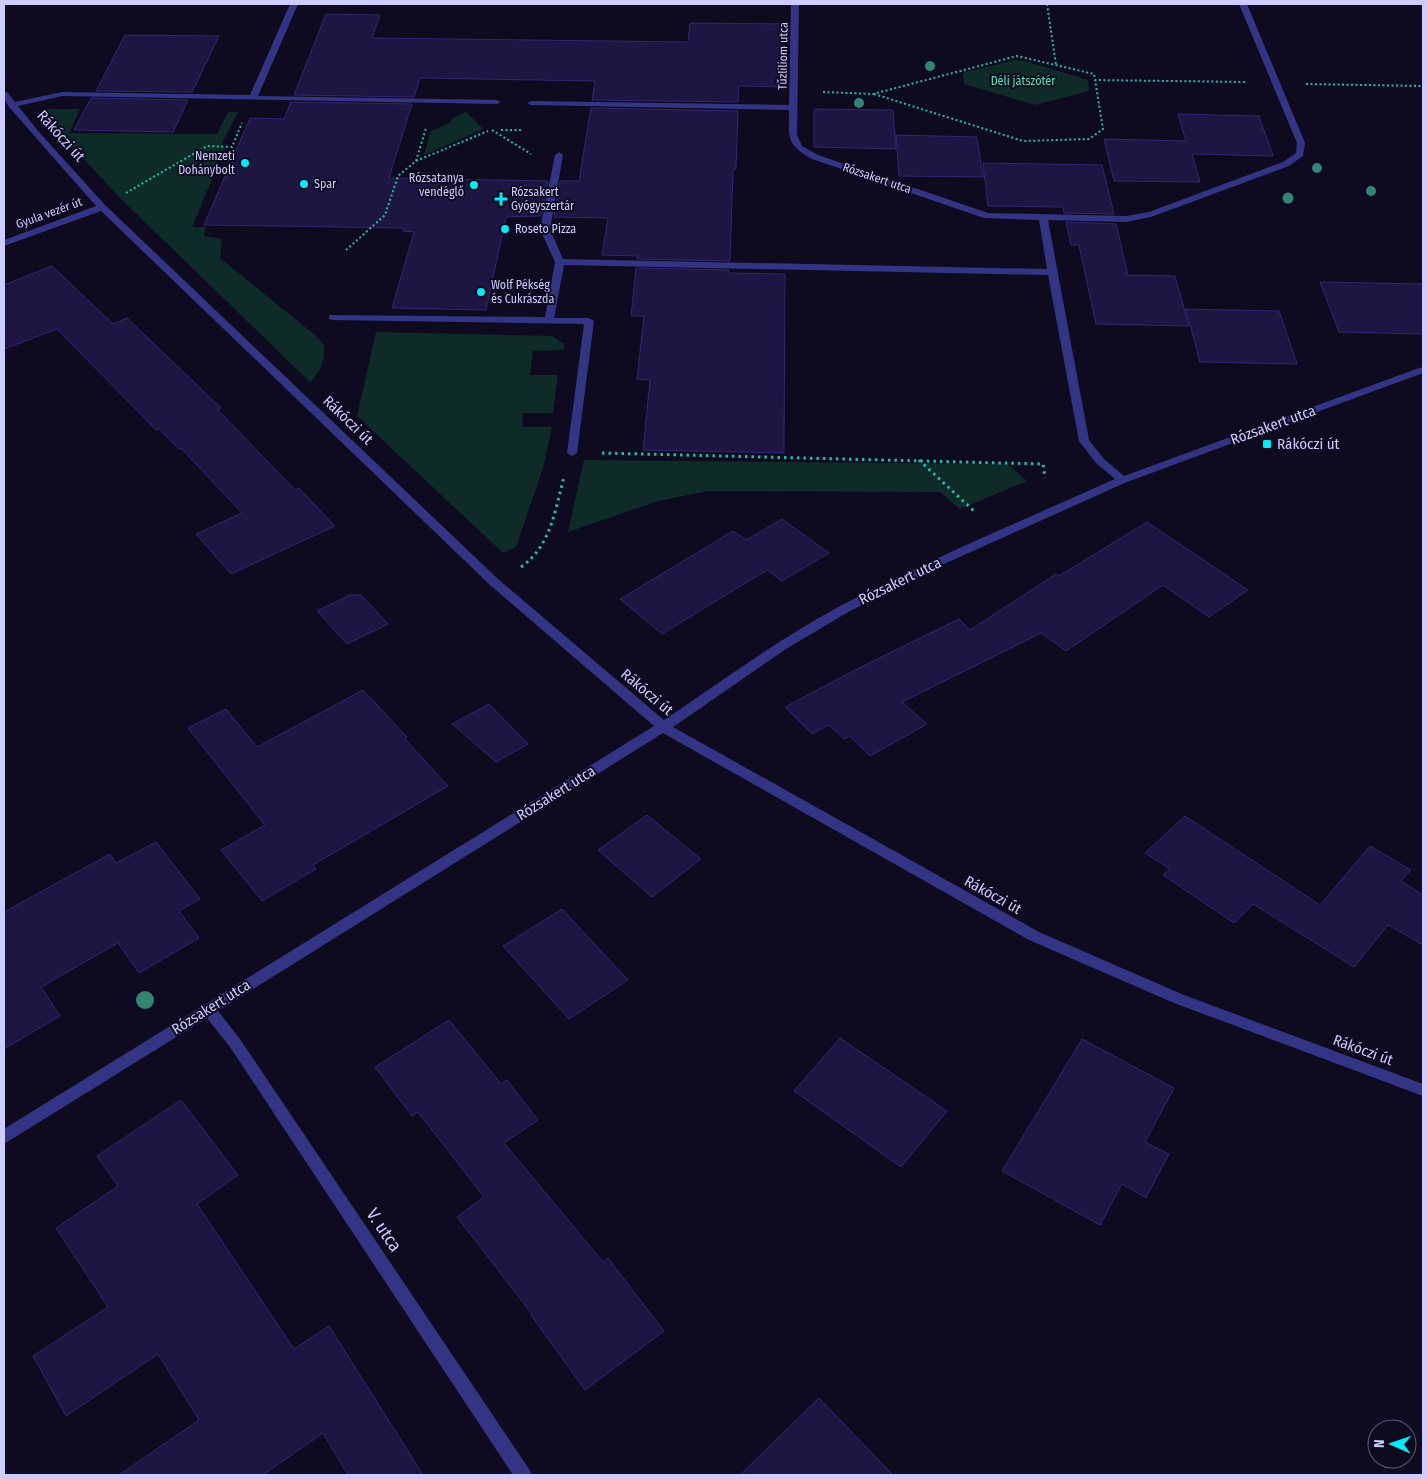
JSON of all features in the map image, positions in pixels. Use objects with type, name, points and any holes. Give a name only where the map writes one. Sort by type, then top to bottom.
[{"type":"street","points":[[253,98],[294,4]]},
{"type":"street","name":"Tűzliliom utca","points":[[794,108],[795,4]]},
{"type":"street","points":[[1123,480],[1100,461],[1084,441],[1043,217],[1126,219],[1151,214],[1286,164],[1300,154],[1301,143],[1243,4]]},
{"type":"street","name":"Rákóczi út","points":[[4,94],[102,207],[494,582],[663,727],[1034,936],[1179,999],[1423,1090]]},
{"type":"street","points":[[12,105],[62,94],[497,102]]},
{"type":"street","points":[[531,103],[794,108]]},
{"type":"street","name":"Rózsakert utca","points":[[794,108],[793,135],[798,148],[815,158],[986,216],[1043,217]]},
{"type":"street","points":[[549,321],[560,262],[545,229],[559,156]]},
{"type":"street","name":"Gyula vezér út","points":[[4,243],[102,207]]},
{"type":"street","points":[[560,262],[1052,272]]},
{"type":"street","points":[[332,317],[589,322],[572,453]]},
{"type":"street","name":"Rózsakert utca","points":[[4,1137],[663,727],[782,646],[846,608],[940,561],[1123,480],[1423,370]]},
{"type":"street","name":"V. utca","points":[[208,1009],[235,1043],[524,1475]]},
{"type":"path","points":[[1047,4],[1056,65]]},
{"type":"path","points":[[794,92],[873,94],[1023,141],[1089,139],[1103,129],[1094,74],[1027,58],[1004,58],[873,94]]},
{"type":"path","points":[[1095,80],[1423,86]]},
{"type":"path","points":[[102,207],[207,146],[232,147],[253,98]]},
{"type":"path","points":[[416,161],[433,101]]},
{"type":"path","points":[[491,129],[533,155],[559,156]]},
{"type":"path","points":[[346,250],[385,215],[398,176],[416,161],[491,129],[527,130]]},
{"type":"path","points":[[494,582],[532,561],[546,542],[572,453],[1044,464],[1045,478]]},
{"type":"path","points":[[918,460],[974,511]]},
{"type":"green space","name":"Déli játszótér","points":[[1015,60],[1025,61],[1088,80],[1089,91],[1035,105],[964,84],[963,73]]},
{"type":"green space","points":[[49,109],[80,109],[69,133],[217,134],[228,112],[238,112],[222,143],[224,151],[192,227],[206,227],[204,236],[222,239],[220,258],[315,335],[324,345],[322,365],[310,382],[122,200],[42,114]]},
{"type":"green space","points":[[466,112],[483,129],[424,155],[431,131],[450,123],[453,118]]},
{"type":"green space","points":[[376,332],[552,336],[564,344],[564,350],[533,351],[530,375],[558,375],[553,413],[523,413],[522,427],[552,427],[543,468],[516,547],[503,553],[357,416]]},
{"type":"green space","points":[[584,460],[1008,464],[1027,481],[960,509],[940,492],[708,491],[658,501],[568,532]]},
{"type":"building","points":[[326,14],[380,15],[372,38],[688,42],[690,23],[782,24],[782,87],[739,86],[738,102],[592,100],[595,81],[420,78],[414,97],[294,95]]},
{"type":"building","points":[[125,35],[219,36],[192,92],[96,91]]},
{"type":"building","points":[[91,98],[188,100],[173,132],[74,130]]},
{"type":"building","points":[[291,102],[412,104],[389,178],[548,181],[541,216],[506,217],[486,310],[392,308],[414,232],[403,231],[404,228],[204,225],[250,118],[284,119]]},
{"type":"building","points":[[591,108],[738,111],[736,169],[733,169],[730,261],[637,259],[638,256],[602,255],[608,218],[554,217],[560,181],[579,181]]},
{"type":"building","points":[[814,109],[893,110],[896,149],[814,147]]},
{"type":"building","points":[[1178,114],[1259,116],[1273,156],[1192,154],[1200,182],[1114,181],[1104,139],[1186,141]]},
{"type":"building","points":[[896,135],[977,137],[983,177],[899,176]]},
{"type":"building","points":[[983,163],[1102,165],[1114,214],[1064,213],[1063,207],[988,206]]},
{"type":"building","points":[[1066,222],[1116,224],[1128,275],[1175,276],[1189,326],[1096,324],[1079,245],[1071,245]]},
{"type":"building","points":[[52,266],[113,324],[127,318],[221,408],[218,410],[295,490],[299,488],[335,526],[231,574],[196,534],[242,513],[181,448],[179,449],[159,429],[156,430],[57,329],[4,349],[4,285]]},
{"type":"building","points":[[636,268],[729,270],[729,273],[785,274],[784,453],[643,450],[650,380],[637,379],[644,316],[631,316]]},
{"type":"building","points":[[1320,282],[1423,284],[1423,334],[1339,332]]},
{"type":"building","points":[[1186,309],[1279,311],[1297,364],[1200,362]]},
{"type":"building","points":[[782,519],[829,553],[782,581],[767,570],[662,634],[620,599],[733,531],[746,540]]},
{"type":"building","points":[[1147,522],[1248,590],[1209,617],[1163,585],[1066,651],[1041,633],[902,702],[927,724],[870,756],[850,736],[844,739],[829,725],[812,734],[785,707],[959,619],[970,630],[1056,574],[1059,576]]},
{"type":"building","points":[[350,595],[361,595],[388,624],[347,644],[317,611]]},
{"type":"building","points":[[363,690],[407,737],[405,739],[448,786],[313,865],[316,869],[262,901],[221,850],[265,825],[188,728],[226,709],[257,747]]},
{"type":"building","points":[[489,704],[528,744],[496,762],[452,724]]},
{"type":"building","points":[[647,815],[701,859],[652,897],[598,850]]},
{"type":"building","points":[[1185,816],[1320,905],[1370,846],[1411,870],[1401,881],[1423,895],[1423,945],[1388,925],[1354,967],[1253,904],[1234,923],[1163,875],[1170,869],[1145,853]]},
{"type":"building","points":[[156,842],[200,899],[179,911],[199,938],[139,973],[118,943],[41,987],[60,1016],[4,1049],[4,912],[110,854],[116,863]]},
{"type":"building","points":[[562,909],[628,980],[569,1019],[503,946]]},
{"type":"building","points":[[449,1020],[501,1084],[507,1080],[538,1120],[504,1143],[603,1262],[608,1258],[664,1331],[585,1390],[532,1314],[457,1217],[484,1197],[418,1112],[412,1116],[375,1067]]},
{"type":"building","points":[[840,1038],[947,1111],[901,1167],[794,1091]]},
{"type":"building","points":[[1082,1039],[1174,1088],[1145,1142],[1169,1154],[1146,1198],[1122,1184],[1100,1225],[1002,1171]]},
{"type":"building","points":[[181,1100],[238,1175],[197,1204],[294,1349],[329,1326],[423,1475],[348,1475],[323,1433],[263,1475],[119,1475],[199,1420],[158,1354],[66,1416],[33,1356],[108,1307],[56,1228],[118,1186],[97,1156]]},
{"type":"building","points":[[819,1398],[893,1475],[740,1475]]},
{"type":"place","name":"Nemzeti Dohánybolt","points":[[245,163]]},
{"type":"place","name":"Spar","points":[[304,184]]},
{"type":"place","name":"Rózsatanya vendéglő","points":[[474,185]]},
{"type":"place","name":"Rózsakert Gyógyszertár","points":[[501,199]]},
{"type":"place","name":"Roseto Pizza","points":[[505,229]]},
{"type":"place","name":"Wolf Pékség és Cukrászda","points":[[481,292]]},
{"type":"place","name":"Rákóczi út","points":[[1267,444]]}]
